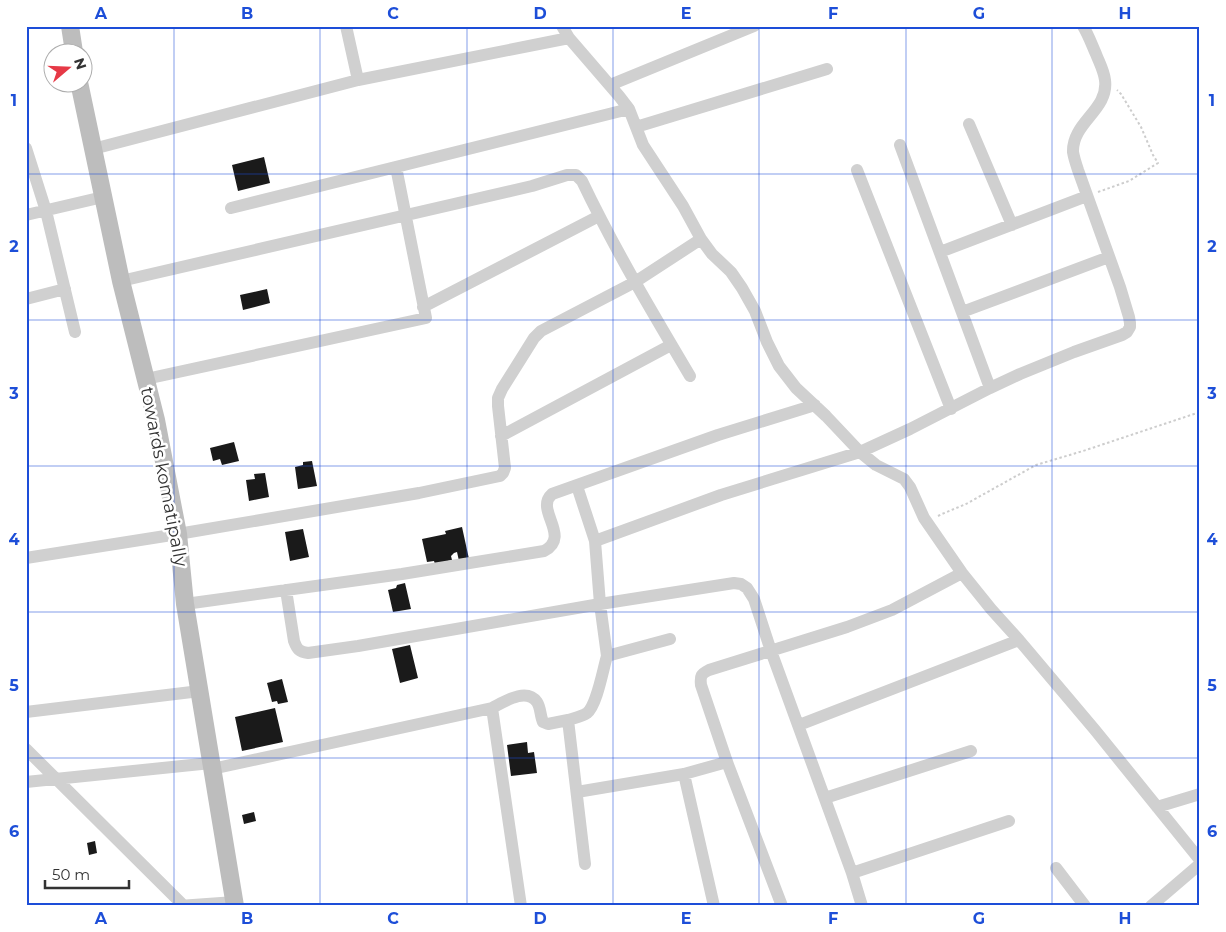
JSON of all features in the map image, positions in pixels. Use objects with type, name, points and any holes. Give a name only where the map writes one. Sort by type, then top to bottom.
[{"type":"street","points":[[70,26],[72,42]]},
{"type":"street","points":[[346,26],[358,80]]},
{"type":"street","points":[[562,26],[569,38],[629,109],[643,145],[683,206],[701,239],[712,254],[731,272],[742,288],[755,311],[779,366],[796,388],[860,452],[876,465],[904,479],[910,487],[928,524],[962,573],[1095,730],[1200,860]]},
{"type":"street","points":[[610,85],[754,26]]},
{"type":"street","points":[[595,541],[721,495],[860,452],[951,409],[990,388],[1074,352],[1127,332],[1130,323],[1129,317],[1073,153],[1076,136],[1100,104],[1105,92],[1104,72],[1083,26]]},
{"type":"street","points":[[93,149],[358,80],[569,38]]},
{"type":"street","points":[[636,126],[827,69]]},
{"type":"street","name":"towards komatipally","points":[[81,92],[122,281],[156,420],[178,534],[185,604],[235,904]]},
{"type":"street","points":[[231,208],[629,109]]},
{"type":"street","points":[[969,124],[1012,225]]},
{"type":"street","points":[[900,145],[990,388]]},
{"type":"street","points":[[26,148],[46,211],[75,332]]},
{"type":"street","points":[[146,380],[426,318],[396,167]]},
{"type":"street","points":[[857,170],[951,409]]},
{"type":"street","points":[[122,281],[532,186],[567,175],[576,175],[582,181],[635,282],[690,376]]},
{"type":"street","points":[[940,252],[1087,196]]},
{"type":"street","points":[[26,215],[103,197]]},
{"type":"street","points":[[423,307],[599,216]]},
{"type":"street","points":[[26,558],[419,493],[497,477],[505,471],[498,398],[534,338],[541,331],[635,282],[701,239]]},
{"type":"street","points":[[962,312],[1109,257]]},
{"type":"street","points":[[26,299],[64,289]]},
{"type":"street","points":[[501,436],[671,345]]},
{"type":"street","points":[[185,604],[402,574],[544,551],[555,540],[547,502],[552,494],[718,435],[815,405]]},
{"type":"street","points":[[26,782],[212,766],[492,708],[517,696],[524,696],[536,701],[543,722],[548,724],[582,716],[589,712],[594,702],[607,656],[600,604],[595,541],[577,486]]},
{"type":"street","points":[[782,906],[700,685],[702,673],[847,627],[892,610],[962,573]]},
{"type":"street","points":[[286,590],[294,641],[301,652],[308,653],[600,604],[734,583],[741,584],[747,588],[754,599],[771,651],[852,872],[862,906]]},
{"type":"street","points":[[607,656],[670,640]]},
{"type":"street","points":[[799,725],[1019,640]]},
{"type":"street","points":[[26,712],[200,692]]},
{"type":"street","points":[[492,708],[521,906]]},
{"type":"street","points":[[568,720],[585,864]]},
{"type":"street","points":[[26,749],[183,906]]},
{"type":"street","points":[[825,798],[971,751]]},
{"type":"street","points":[[577,792],[684,774],[727,762]]},
{"type":"street","points":[[684,774],[714,906]]},
{"type":"street","points":[[1157,807],[1200,794]]},
{"type":"street","points":[[852,872],[1009,821]]},
{"type":"street","points":[[1151,906],[1200,864]]},
{"type":"street","points":[[1056,868],[1085,906]]},
{"type":"street","points":[[179,906],[235,904]]},
{"type":"path","points":[[1087,196],[1130,182],[1158,163],[1141,127],[1121,94],[1105,78]]},
{"type":"path","points":[[928,524],[942,514],[966,504],[1036,465],[1200,412]]},
{"type":"building","points":[[264,157],[270,183],[238,191],[232,165]]},
{"type":"building","points":[[267,289],[270,303],[243,310],[240,295]]},
{"type":"building","points":[[234,442],[239,461],[222,465],[220,459],[213,461],[210,448]]},
{"type":"building","points":[[312,461],[317,486],[298,489],[295,467],[303,465],[303,462]]},
{"type":"building","points":[[265,473],[269,497],[249,501],[246,480],[255,479],[254,474]]},
{"type":"building","points":[[462,527],[469,559],[459,561],[457,552],[451,556],[452,560],[435,564],[434,561],[427,562],[422,539],[446,534],[445,531]]},
{"type":"building","points":[[303,529],[309,557],[290,561],[285,532]]},
{"type":"building","points":[[405,583],[411,609],[393,612],[388,590]]},
{"type":"building","points":[[410,645],[418,678],[400,683],[392,649]]},
{"type":"building","points":[[282,679],[288,702],[278,704],[277,701],[272,702],[267,683]]},
{"type":"building","points":[[275,708],[283,742],[242,751],[235,717]]},
{"type":"building","points":[[527,742],[528,753],[534,752],[537,773],[511,776],[507,745]]},
{"type":"building","points":[[254,812],[256,821],[244,824],[242,815]]},
{"type":"building","points":[[95,841],[97,853],[89,855],[87,843]]}]
